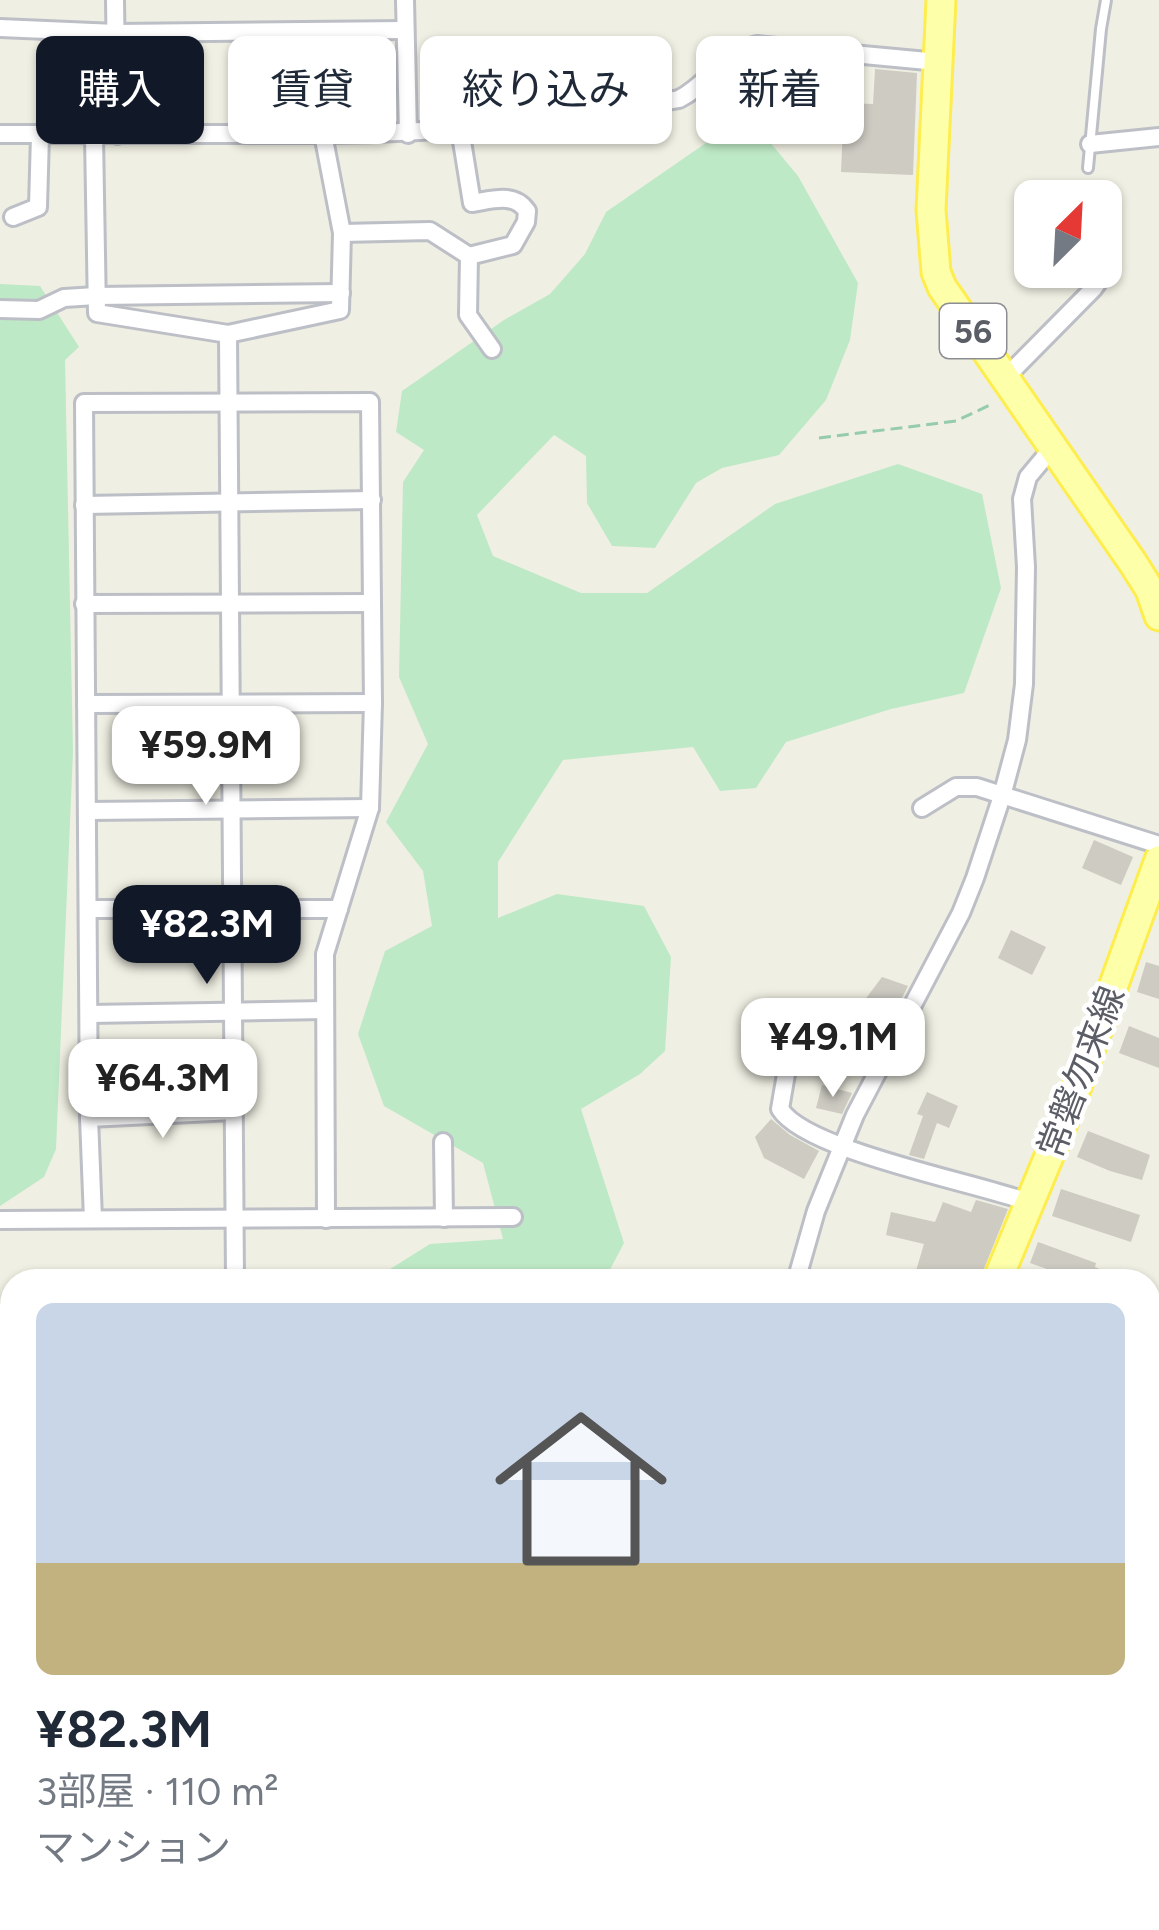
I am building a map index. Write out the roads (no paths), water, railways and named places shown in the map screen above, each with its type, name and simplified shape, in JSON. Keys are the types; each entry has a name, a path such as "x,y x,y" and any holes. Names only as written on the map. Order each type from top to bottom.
{"main road":[{"name":"56","path":"941,0 932,211 936,272 1133,562 1159,616"},
{"name":"常磐勿来線","path":"1002,1269 1158,859"}],"street":[{"path":"116,0 116,36"},
{"path":"405,0 408,134"},
{"path":"0,28 116,33 405,30"},
{"path":"672,100 693,92 724,59 757,44 938,62"},
{"path":"396,134 420,133"},
{"path":"0,134 36,135"},
{"path":"1090,144 1159,137"},
{"path":"13,217 38,207 40,144"},
{"path":"94,144 97,313 228,334 340,310 342,232 325,144"},
{"path":"342,232 430,231 470,256 513,245 527,211 509,198 472,203 462,144"},
{"path":"470,256 468,315 492,350"},
{"path":"1009,383 1094,288"},
{"path":"0,309 39,310 64,298 96,296 341,292"},
{"path":"228,334 236,1269"},
{"path":"93,1219 88,1118 84,403 370,402 370,808 325,954 326,1219"},
{"path":"799,1269 841,1148 869,1085 961,913 1002,796 1017,740 1024,685 1022,500 1028,477 1053,447"},
{"path":"84,505 372,500"},
{"path":"84,604 370,603"},
{"path":"86,704 373,704"},
{"path":"922,808 956,787 977,787 1158,859"},
{"path":"88,811 370,808"},
{"path":"89,909 339,909"},
{"path":"89,1014 325,1010"},
{"path":"790,1051 780,1109 793,1124 841,1148 1031,1203"},
{"path":"88,1118 234,1112"},
{"path":"443,1142 444,1218"},
{"path":"0,1220 513,1217"}],"lane":[{"path":"1088,168 1106,0"}]}
